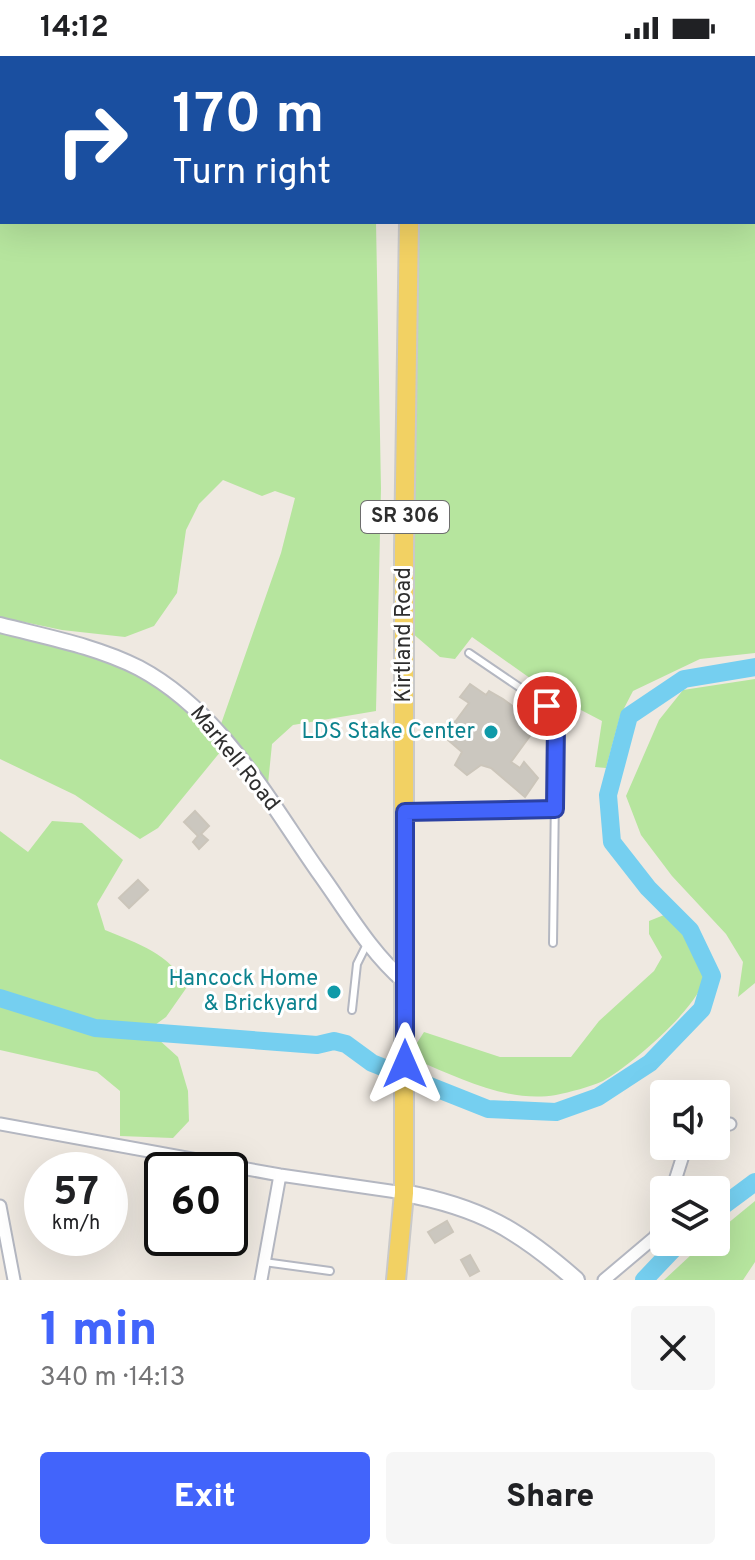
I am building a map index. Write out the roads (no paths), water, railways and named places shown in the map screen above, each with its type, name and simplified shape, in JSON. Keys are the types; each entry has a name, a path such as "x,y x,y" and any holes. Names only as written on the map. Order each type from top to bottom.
{"main road":[{"name":"Kirtland Road","path":"396,1280 404,1193 405,1113 409,224"},
{"path":"404,1193 450,1202 495,1219 535,1244 576,1280"}],"street":[{"name":"Markell Road","path":"0,625 120,659 159,680 188,702 234,752 368,942 404,981"},
{"path":"0,1124 280,1175 404,1193"},
{"path":"261,1280 280,1175"},
{"path":"0,1206 14,1280"},
{"path":"604,1280 650,1241"}],"lane":[{"path":"469,653 547,706 553,714 553,943"},
{"path":"405,812 555,809"},
{"path":"352,1010 357,964 368,942"},
{"path":"264,1262 330,1271"}],"waterway":[{"path":"0,998 95,1028 317,1045 334,1041 346,1044 372,1063 488,1109 556,1112 598,1097 650,1063 702,1009 712,976 690,930 648,888 612,842 608,795 629,716 684,679 755,667"},
{"path":"730,1201 755,1182"},
{"path":"644,1280 667,1256"}],"place":[{"name":"LDS Stake Center","path":"491,732"},
{"name":"Hancock Home & Brickyard","path":"334,992"}]}
